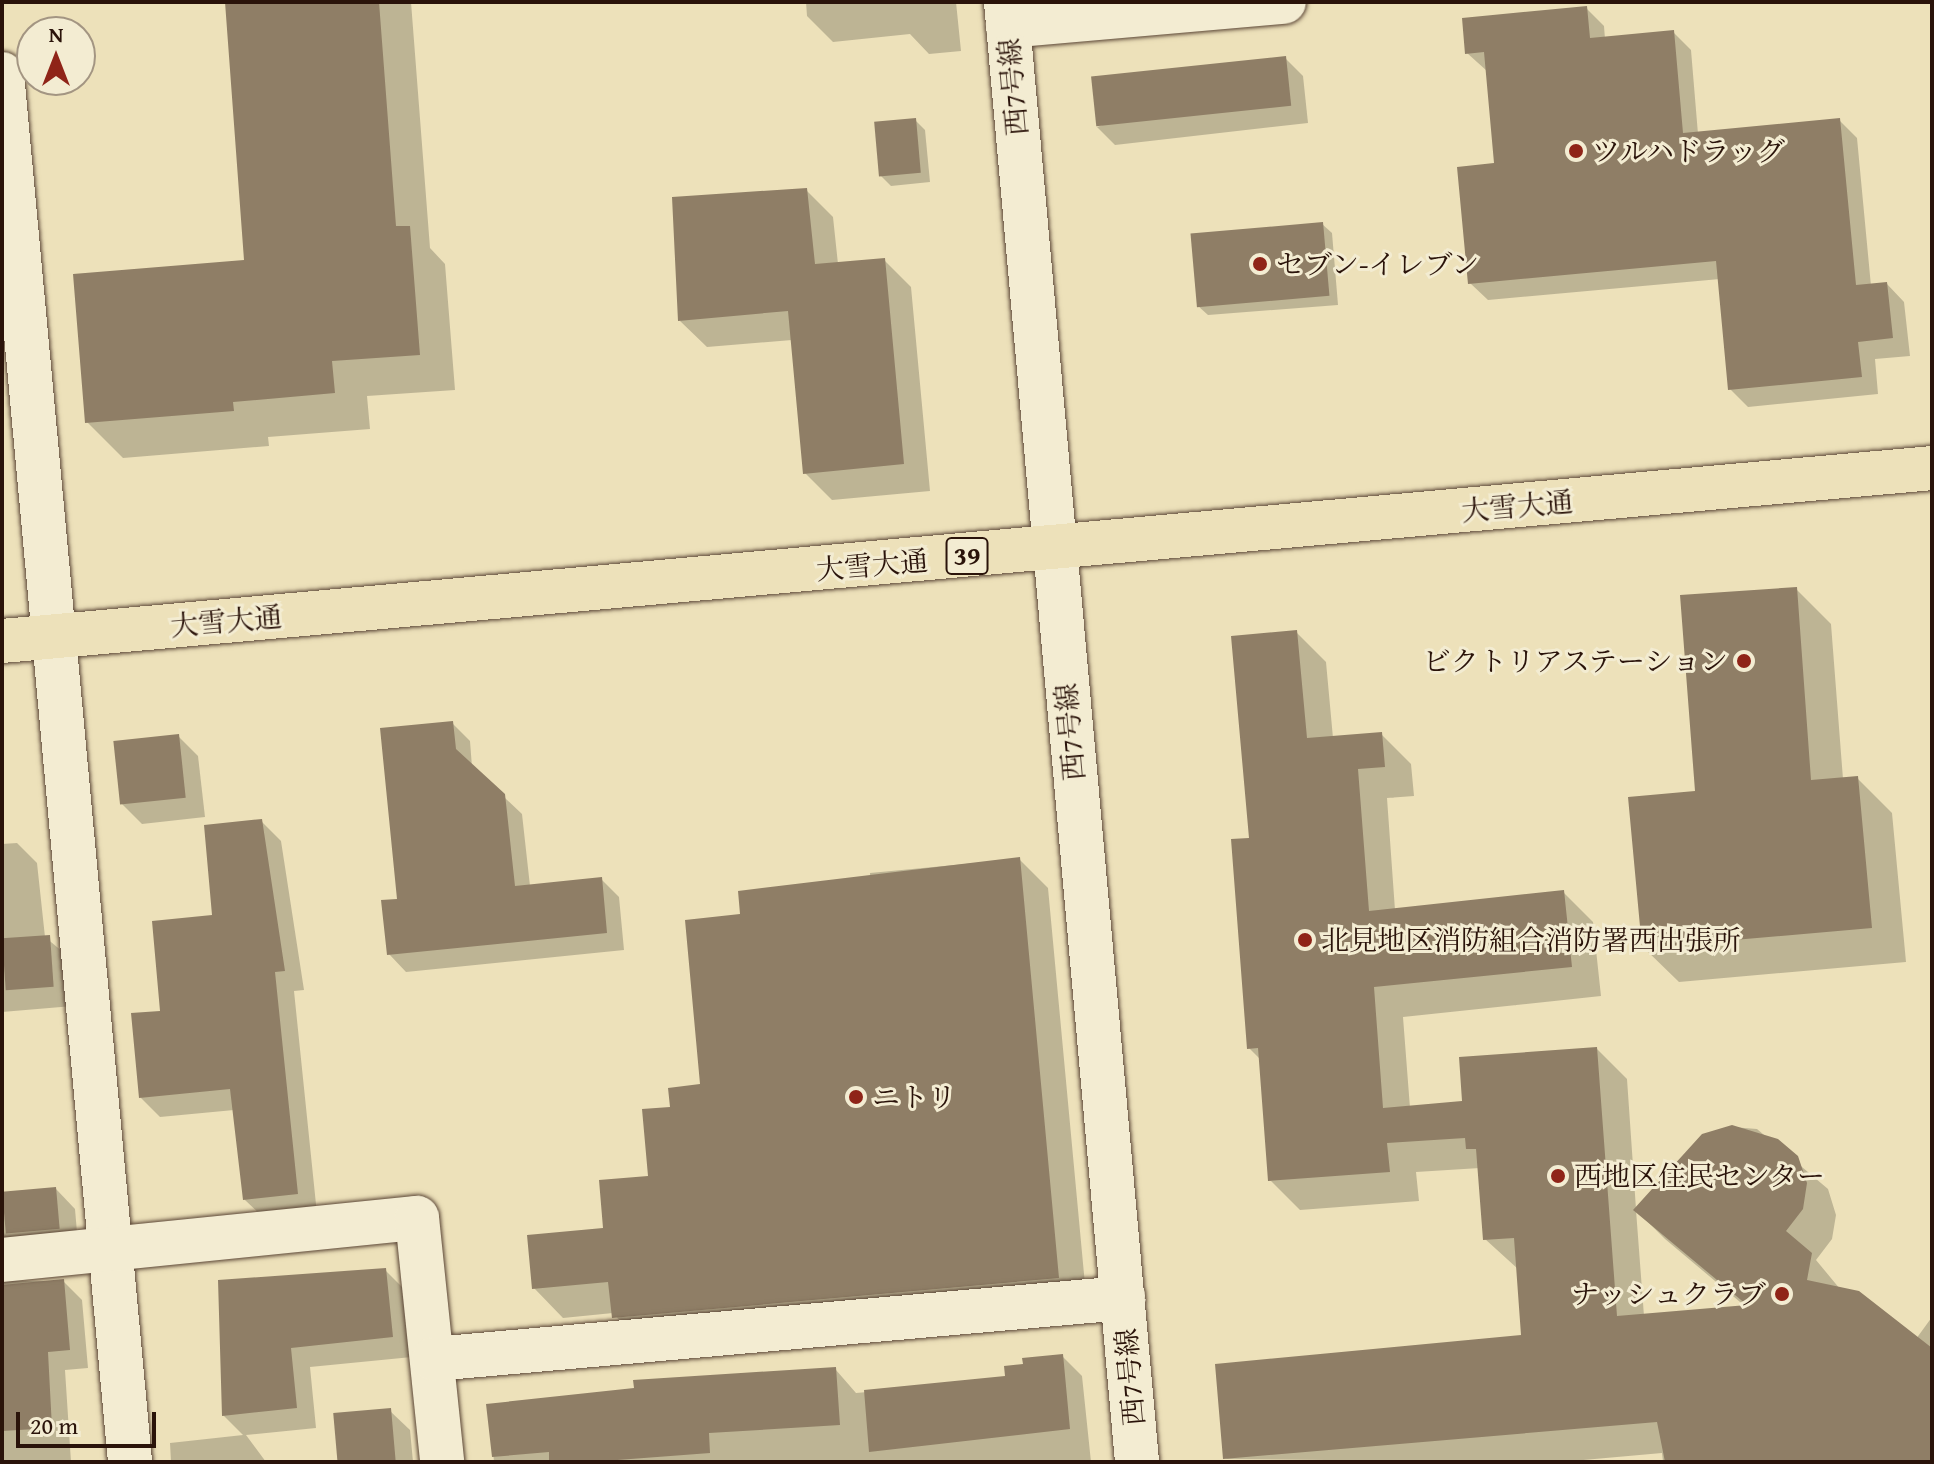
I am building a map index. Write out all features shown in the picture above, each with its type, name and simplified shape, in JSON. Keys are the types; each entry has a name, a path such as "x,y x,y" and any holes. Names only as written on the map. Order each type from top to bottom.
{"highway":[{"name":"大雪大通","path":"2,641 1932,468"}],"street":[{"path":"1007,14 1284,2"},
{"name":"西7号線","path":"1007,14 1137,1462"},
{"path":"2,74 130,1462"},
{"path":"2,1260 417,1218 434,1359 442,1462"},
{"path":"434,1359 1123,1298"}],"building":[{"path":"225,2 379,2 396,226 410,226 420,355 332,361 335,393 233,402 234,411 85,423 73,274 244,260"},
{"path":"1587,6 1590,38 1674,30 1683,133 1840,118 1856,285 1887,282 1893,338 1858,342 1862,377 1728,390 1716,261 1468,284 1457,167 1494,163 1484,52 1465,54 1462,18"},
{"path":"1286,56 1291,106 1096,126 1091,76"},
{"path":"916,118 921,173 879,176 874,122"},
{"path":"807,188 815,264 885,258 904,464 803,474 788,311 678,321 672,197"},
{"name":"セブン-イレブン","path":"1323,222 1329,296 1197,307 1191,234"},
{"path":"1797,587 1811,780 1858,776 1872,928 1642,948 1628,797 1695,791 1680,595"},
{"path":"1297,630 1307,738 1382,732 1385,767 1358,769 1369,911 1564,890 1572,967 1374,987 1383,1108 1462,1101 1459,1057 1597,1047 1617,1316 1747,1305 1633,1210 1702,1134 1732,1125 1778,1139 1798,1156 1807,1183 1803,1209 1786,1231 1812,1253 1807,1280 1859,1291 1932,1348 1932,1462 1665,1462 1657,1422 1223,1459 1215,1364 1521,1335 1514,1238 1483,1240 1476,1149 1466,1149 1465,1138 1387,1143 1390,1172 1268,1181 1258,1048 1247,1049 1231,839 1249,838 1231,636"},
{"path":"453,721 456,749 505,794 515,886 602,877 607,933 387,955 381,900 397,899 380,728"},
{"path":"179,734 186,798 120,805 113,741"},
{"path":"262,819 285,971 275,972 298,1194 243,1200 230,1089 139,1098 131,1013 160,1011 152,921 212,915 204,825"},
{"name":"ニトリ","path":"1020,857 1059,1278 612,1318 608,1282 532,1289 527,1235 603,1228 599,1180 648,1176 642,1109 670,1107 668,1088 700,1084 685,920 740,914 738,891"},
{"path":"50,935 54,987 6,990 2,938"},
{"path":"56,1187 60,1229 6,1234 2,1192"},
{"path":"386,1268 393,1337 291,1348 297,1408 222,1416 218,1280"},
{"path":"64,1279 70,1350 48,1352 52,1428 2,1431 2,1285"},
{"path":"1063,1354 1070,1429 869,1452 864,1390 1005,1376 1004,1366 1023,1364 1022,1358"},
{"path":"836,1367 840,1425 709,1433 710,1453 591,1462 549,1462 549,1452 492,1457 486,1404 634,1388 633,1380"},
{"path":"391,1408 396,1462 338,1462 333,1413"}],"place":[{"name":"ツルハドラッグ","path":"1576,151"},
{"name":"セブン-イレブン","path":"1260,264"},
{"name":"ビクトリアステーション","path":"1744,661"},
{"name":"北見地区消防組合消防署西出張所","path":"1305,940"},
{"name":"ニトリ","path":"856,1097"},
{"name":"西地区住民センター","path":"1558,1176"},
{"name":"ナッシュクラブ","path":"1782,1294"}]}
